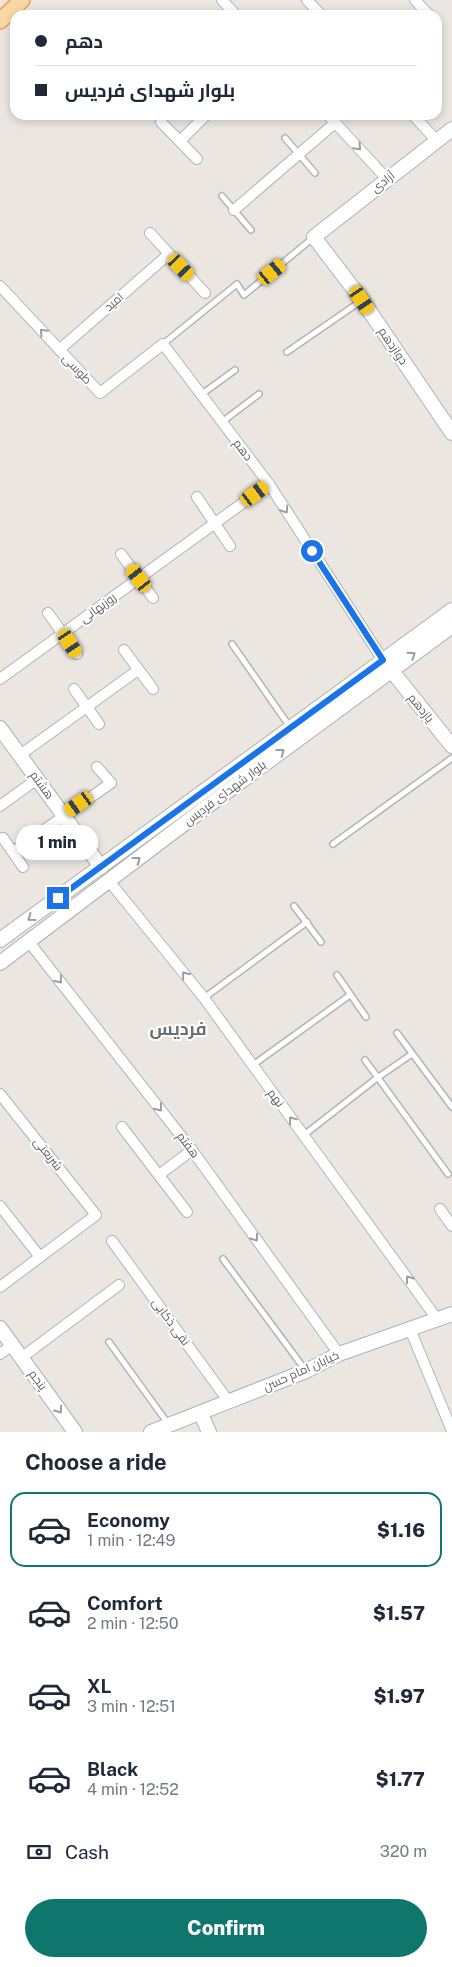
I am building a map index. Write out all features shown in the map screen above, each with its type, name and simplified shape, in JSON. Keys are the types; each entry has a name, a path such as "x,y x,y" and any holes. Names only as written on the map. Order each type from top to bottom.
{"main road":[{"path":"0,21 12,4"}],"street":[{"path":"222,0 231,10"},
{"path":"308,0 317,10"},
{"path":"180,141 201,120"},
{"path":"234,210 298,154 331,120"},
{"path":"333,120 387,179"},
{"path":"418,120 436,140"},
{"path":"161,122 197,159"},
{"name":"آزادی","path":"314,237 436,140 451,131"},
{"path":"150,233 206,293"},
{"name":"دوازدهم","path":"314,237 362,300 452,433"},
{"name":"امید","path":"59,350 169,254"},
{"name":"طوسی","path":"0,286 100,393 163,344"},
{"name":"دهم","path":"163,344 269,484 387,665"},
{"name":"روزبهانی","path":"0,678 269,484"},
{"path":"197,497 230,546"},
{"path":"120,554 153,598"},
{"name":"بلوار شهدای فردیس","path":"0,963 109,881 387,665 452,610"},
{"path":"48,613 76,654"},
{"name":"بلوار شهدای فردیس","path":"0,940 290,727 452,626"},
{"path":"124,650 153,689"},
{"name":"یازدهم","path":"387,665 452,746"},
{"path":"20,755 138,670"},
{"path":"74,689 99,724"},
{"name":"هشتم","path":"0,728 101,867"},
{"path":"13,852 110,783 97,767"},
{"path":"0,806 37,779"},
{"path":"3,838 23,867"},
{"name":"نهم","path":"109,881 204,998 437,1319"},
{"name":"هفتم","path":"28,942 192,1150 339,1354"},
{"name":"شریعتی","path":"0,1094 96,1215 40,1257"},
{"path":"122,1127 187,1212"},
{"path":"159,1175 192,1150"},
{"path":"0,1206 40,1257 0,1287"},
{"path":"440,1209 452,1226"},
{"name":"نقی ذکایی","path":"112,1241 229,1402"},
{"path":"21,1358 119,1285"},
{"name":"خیابان امام حسن","path":"151,1432 201,1414 306,1371 339,1354 452,1314"},
{"name":"پنجم","path":"0,1328 75,1432"},
{"path":"410,1329 452,1431"},
{"path":"0,1354 12,1345"},
{"path":"201,1414 209,1432"}],"lane":[{"path":"284,138 315,173"},
{"path":"222,196 251,230"},
{"path":"163,344 237,284 244,295 314,237"},
{"path":"287,352 362,300"},
{"path":"201,395 235,370"},
{"path":"222,422 259,394"},
{"path":"232,644 290,727"},
{"path":"333,844 452,758"},
{"path":"294,906 321,942"},
{"path":"204,998 307,922"},
{"path":"337,976 366,1017"},
{"path":"252,1066 350,994"},
{"path":"397,1033 452,1107"},
{"path":"304,1135 377,1078 412,1054"},
{"path":"365,1060 448,1174"},
{"path":"223,1259 306,1371"},
{"path":"109,1342 170,1425"}],"district":[{"name":"فردیس","path":"178,1028"}],"route":[{"path":"58,898 383,660 312,551"}]}
